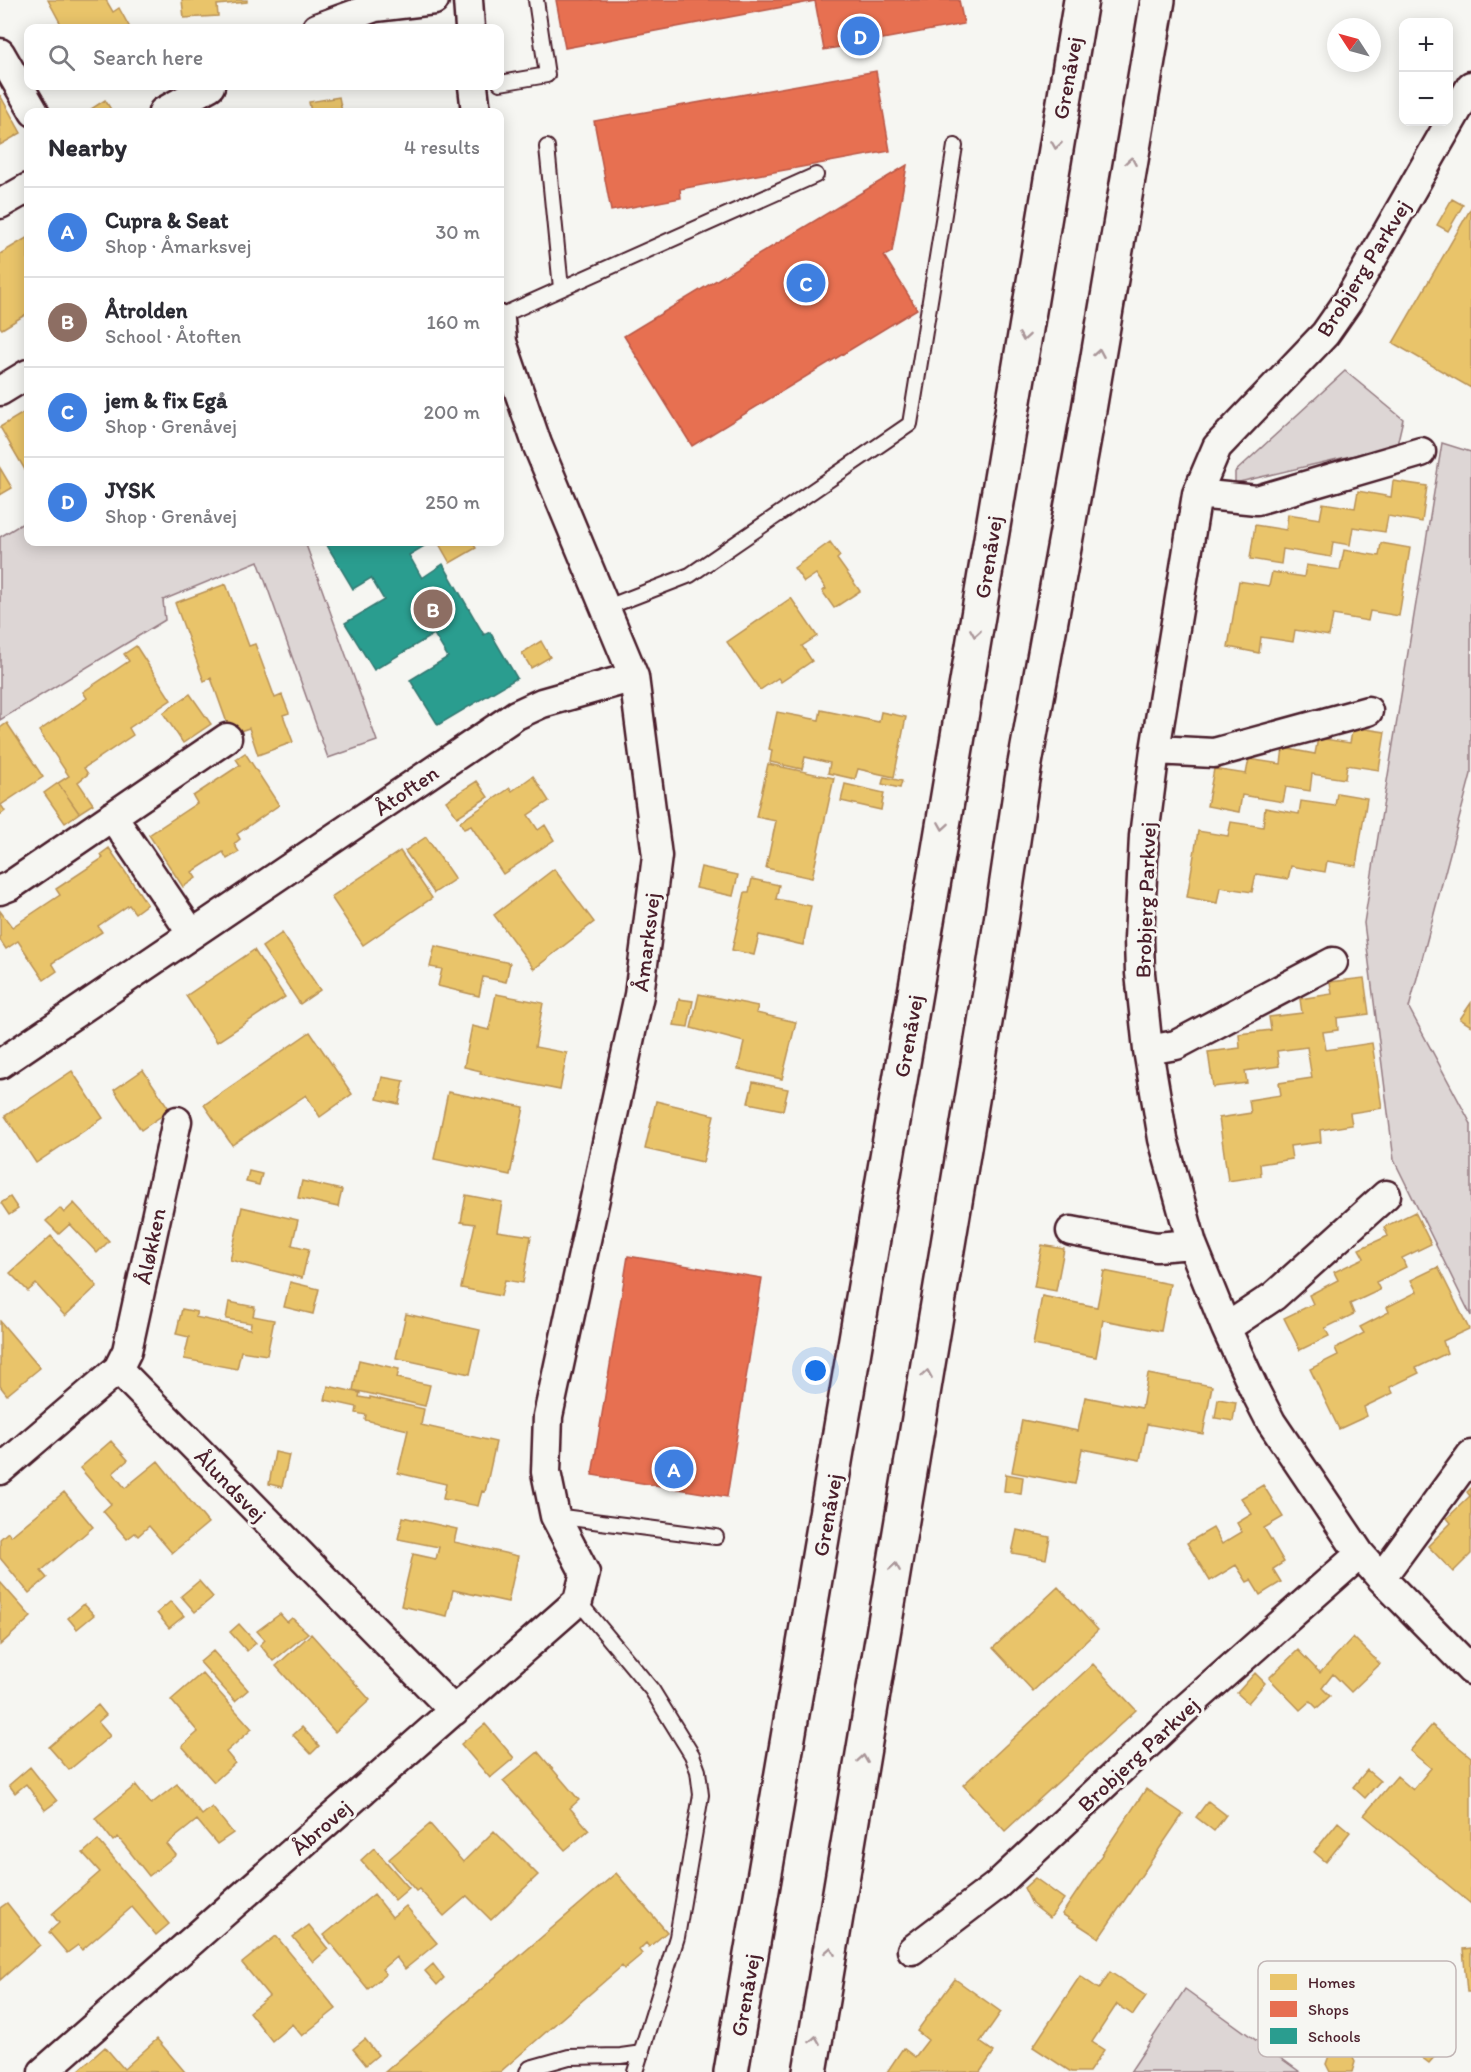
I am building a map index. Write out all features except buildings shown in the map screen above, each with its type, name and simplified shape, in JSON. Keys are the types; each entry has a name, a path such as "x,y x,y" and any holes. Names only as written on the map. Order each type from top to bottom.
{"main road":[{"name":"Grenåvej","path":"731,2072 1081,0"},
{"path":"810,2072 994,968 1022,780 1089,411 1158,0"}],"street":[{"path":"331,24 375,7 434,0"},
{"path":"468,0 470,24"},
{"path":"0,53 32,108"},
{"name":"Brobjerg Parkvej","path":"1471,86 1348,301 1325,334 1217,447 1197,494 1155,750 1144,836 1139,939 1148,1050 1163,1139 1192,1244 1226,1328 1271,1422 1360,1554 1471,1670"},
{"path":"170,108 203,90"},
{"path":"0,204 24,190"},
{"name":"Åmarksvej","path":"504,348 537,444 634,676 657,856 639,995 548,1416 546,1472 555,1516 585,1573 578,1601"},
{"path":"0,391 24,377"},
{"path":"1197,494 1257,500 1421,452"},
{"name":"Åtoften","path":"0,1064 516,715 542,703 634,676"},
{"path":"1155,750 1214,753 1368,711"},
{"path":"0,890 10,886 227,738"},
{"path":"112,816 192,934"},
{"path":"1148,1050 1176,1045 1333,962"},
{"name":"Åløkken","path":"118,1369 127,1351 177,1122"},
{"path":"1226,1328 1274,1296 1386,1195"},
{"path":"1071,1231 1156,1247 1192,1244"},
{"path":"0,1470 118,1369"},
{"name":"Ålundsvej","path":"118,1369 454,1711"},
{"path":"1381,1578 1471,1455"},
{"name":"Brobjerg Parkvej","path":"912,1950 996,1886 1185,1709 1360,1554"},
{"name":"Åbrovej","path":"43,2072 578,1601"}],"lane":[{"path":"504,85 547,75 536,0"},
{"path":"605,608 690,574 910,424 955,146"},
{"path":"547,147 561,288"},
{"path":"504,316 561,288 816,175"},
{"path":"555,1516 716,1537"},
{"path":"578,1601 652,1690 692,1755 698,1771 701,1795 677,1937 635,2072"},
{"path":"527,2072 530,2068 569,2057 621,2056 642,2053"}],"shaded area":[{"path":"1345,371 1403,419 1397,445 1235,483 1235,472"},
{"path":"1442,443 1471,452 1471,774 1409,1008 1471,1124 1471,1316 1394,1160 1364,923"},
{"path":"24,522 24,546 306,546 377,741 328,758 258,561 163,600 165,620 0,720 0,537"},
{"path":"1185,1989 1258,2042 1258,2057 1279,2057 1300,2072 1130,2072"}],"place":[{"name":"JYSK","path":"860,36"},
{"name":"jem & fix Egå","path":"806,283"},
{"name":"Åtrolden","path":"433,609"},
{"name":"Cupra & Seat","path":"674,1469"}]}
